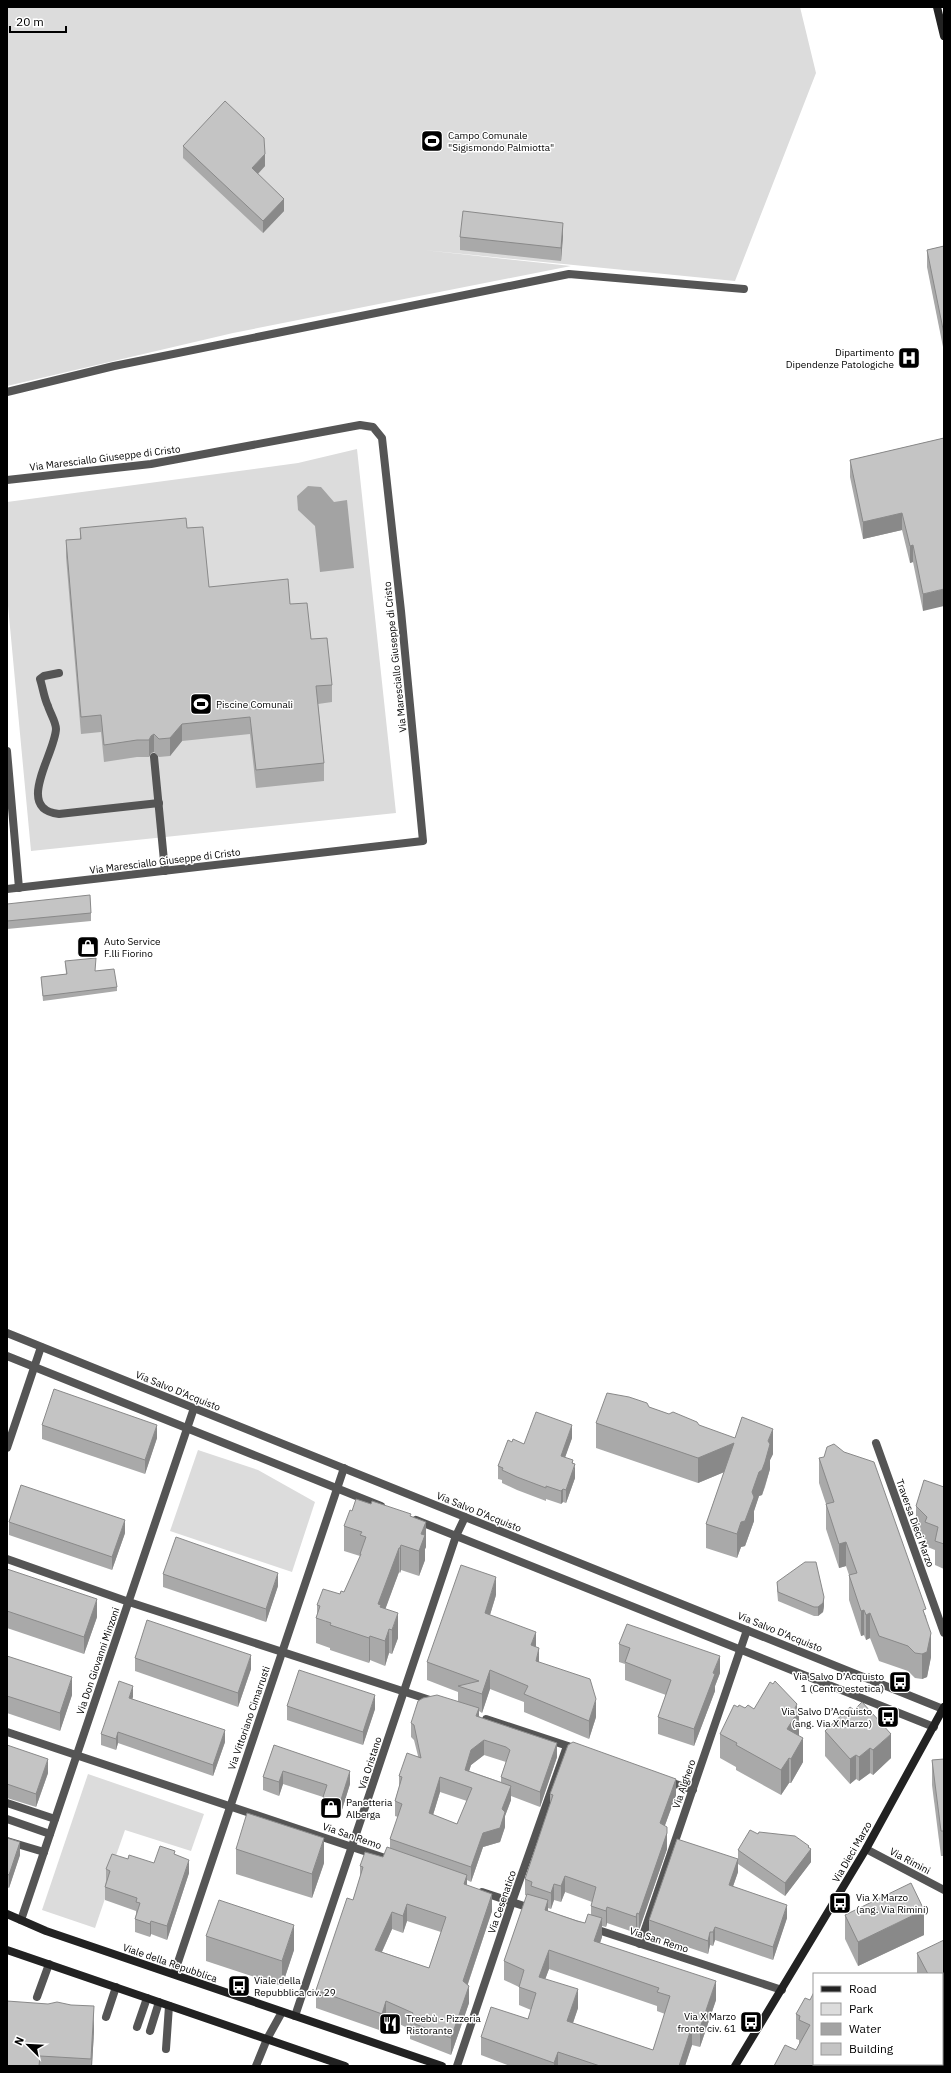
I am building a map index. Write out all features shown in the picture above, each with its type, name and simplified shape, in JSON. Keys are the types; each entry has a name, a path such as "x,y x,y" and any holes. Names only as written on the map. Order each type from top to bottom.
{"main road":[{"path":"937,7 944,36"},
{"name":"Via Dieci Marzo","path":"735,2066 866,1849 934,1727 941,1718 944,1708"},
{"name":"Viale della Repubblica","path":"7,1914 46,1931 442,2066"},
{"path":"7,1950 267,2039 323,2062 345,2066"}],"street":[{"path":"7,392 114,366 569,274 744,289"},
{"name":"Via Maresciallo Giuseppe di Cristo","path":"7,480 151,464 360,424 373,427 382,438 401,611 422,841 7,889"},
{"path":"59,673 44,676 40,679 47,705 56,727 54,742 39,780 37,799 42,808 49,813 59,814 159,803"},
{"path":"7,751 20,888"},
{"path":"154,757 165,871"},
{"name":"Via Salvo D'Acquisto","path":"7,1333 944,1708"},
{"path":"7,1448 33,1367 41,1347"},
{"path":"7,1356 386,1508"},
{"name":"Via Don Giovanni Minzoni","path":"21,1920 194,1408"},
{"name":"Traversa Dieci Marzo","path":"876,1443 944,1633"},
{"name":"Via Vittoriano Cimarrusti","path":"174,1974 344,1468"},
{"path":"407,1517 934,1727"},
{"name":"Via Oristano","path":"296,2016 456,1536 465,1517"},
{"path":"7,1559 129,1602 441,1704"},
{"name":"Via Alghero","path":"640,1944 748,1630"},
{"path":"478,1716 582,1751"},
{"name":"Via San Remo","path":"7,1732 352,1846 396,1862"},
{"name":"Via Cesenatico","path":"457,2066 512,1902 567,1746"},
{"path":"656,1777 693,1790"},
{"path":"7,1803 55,1819"},
{"path":"7,1819 50,1834"},
{"path":"7,1841 44,1852"},
{"name":"Via Rimini","path":"866,1849 944,1890"},
{"path":"476,1890 542,1912"},
{"name":"Via San Remo","path":"580,1924 782,1990"},
{"path":"37,1997 49,1964"},
{"path":"106,2017 116,1987"},
{"path":"137,2027 147,1998"},
{"path":"150,2032 159,2002"},
{"path":"166,2048 169,2006"},
{"path":"256,2066 267,2039 282,2012"}],"green space":[{"name":"Campo Comunale \"Sigismondo Palmiotta\"","path":"7,7 800,7 816,73 735,281 423,250 571,266 233,333 7,386"},
{"name":"Piscine Comunali","path":"357,449 396,813 31,851 7,595 7,502 298,463"},
{"path":"198,1450 258,1470 315,1502 292,1572 170,1531"},
{"path":"88,1774 204,1814 191,1851 125,1830 112,1867 110,1884 95,1928 42,1910"}],"water":[{"path":"308,486 321,487 334,502 347,500 354,568 320,572 315,526 298,510 297,496"}],"building":[{"path":"225,101 264,138 265,154 252,168 284,199 263,221 183,146"},
{"path":"463,211 563,223 561,248 460,237"},
{"path":"944,246 944,334 927,250"},
{"path":"944,438 944,589 923,594 913,545 910,546 902,513 863,522 850,460"},
{"path":"186,518 187,528 203,527 209,587 288,579 290,604 307,603 311,639 327,638 332,685 316,686 324,763 256,770 250,717 182,724 170,738 159,739 154,734 149,740 137,740 104,745 101,715 81,717 66,540 81,539 80,528"},
{"path":"90,895 91,913 7,921 7,904"},
{"path":"96,958 95,971 114,969 117,987 43,996 41,977 67,974 65,961"},
{"path":"54,1389 157,1425 145,1460 42,1425"},
{"path":"607,1393 629,1397 647,1403 649,1407 669,1414 673,1412 697,1422 699,1425 735,1438 742,1417 773,1429 768,1441 770,1444 765,1462 762,1470 759,1472 752,1492 754,1497 745,1521 741,1522 737,1534 706,1524 734,1443 698,1458 596,1423"},
{"path":"536,1412 572,1425 561,1456 573,1460 572,1463 575,1464 566,1490 563,1489 561,1491 546,1486 546,1488 517,1477 502,1470 503,1468 498,1466 508,1440 512,1442 513,1439 524,1444"},
{"path":"834,1444 844,1452 874,1462 926,1609 923,1610 931,1633 927,1652 922,1654 915,1653 908,1646 879,1636 870,1613 866,1615 864,1610 861,1611 849,1575 857,1573 846,1542 839,1544 826,1504 834,1502 819,1458 824,1457 827,1447"},
{"path":"924,1480 944,1487 944,1544 935,1541 938,1527 925,1522 927,1517 916,1506"},
{"path":"21,1485 125,1520 112,1557 9,1522"},
{"path":"356,1499 371,1504 372,1501 411,1514 410,1516 426,1522 421,1534 425,1535 419,1551 401,1545 399,1548 378,1604 381,1605 380,1607 398,1613 392,1630 389,1629 385,1641 370,1636 369,1638 330,1625 331,1623 316,1618 320,1606 317,1605 323,1589 340,1594 341,1591 344,1592 361,1554 366,1537 360,1535 362,1532 344,1526 350,1510 352,1511"},
{"path":"176,1537 278,1573 266,1609 163,1574"},
{"path":"805,1562 816,1562 824,1597 823,1603 818,1607 814,1607 778,1592 777,1582"},
{"path":"461,1565 496,1577 485,1613 536,1632 531,1645 539,1648 536,1661 590,1679 596,1699 589,1721 524,1694 528,1686 490,1670 482,1694 458,1686 479,1681 427,1662"},
{"path":"7,1569 97,1599 84,1637 7,1611"},
{"path":"147,1620 251,1655 238,1693 135,1658"},
{"path":"627,1624 720,1656 713,1673 715,1674 694,1729 658,1717 671,1680 625,1662 630,1648 619,1644"},
{"path":"7,1656 72,1677 60,1713 7,1696"},
{"path":"299,1670 375,1695 363,1732 287,1706"},
{"path":"119,1681 133,1686 129,1698 225,1730 213,1765 118,1732 116,1739 101,1734"},
{"path":"775,1681 797,1704 795,1708 799,1710 787,1729 803,1738 791,1759 789,1758 781,1770 736,1745 737,1743 720,1734 734,1705 738,1707 739,1705 745,1708 748,1705 754,1709 770,1682 773,1684"},
{"path":"437,1695 479,1708 476,1716 557,1743 540,1792 501,1777 510,1750 506,1747 484,1740 471,1750 465,1770 511,1786 502,1809 505,1812 500,1828 483,1833 471,1867 390,1839 402,1804 395,1801 402,1777 399,1776 407,1753 421,1758 414,1725 411,1723 418,1701 423,1698","holes":["440,1777 472,1788 457,1824 429,1813"]},
{"path":"862,1702 891,1734 873,1750 870,1748 859,1757 856,1755 850,1759 825,1731 850,1707 854,1710"},
{"path":"573,1742 676,1779 660,1823 667,1827 667,1833 639,1914 637,1913 636,1917 607,1907 606,1911 591,1906 596,1887 565,1876 561,1886 554,1884 551,1893 531,1886 532,1882 525,1879 553,1795 550,1794 568,1745"},
{"path":"7,1745 48,1759 36,1794 7,1784"},
{"path":"274,1745 350,1771 340,1803 323,1797 327,1785 283,1771 279,1782 263,1777"},
{"path":"944,1759 944,1831 941,1831 932,1760"},
{"path":"247,1813 324,1838 312,1874 236,1849"},
{"path":"750,1830 758,1834 759,1832 795,1836 811,1849 785,1883 738,1850"},
{"path":"7,1838 20,1842 9,1875 7,1874"},
{"path":"677,1839 738,1859 729,1885 787,1905 773,1947 715,1927 713,1932 710,1932 708,1941 649,1920"},
{"path":"160,1846 175,1851 174,1854 189,1860 167,1926 151,1921 150,1924 135,1919 140,1903 136,1902 137,1898 105,1887 110,1871 106,1869 112,1854 128,1859 129,1855 154,1863"},
{"path":"387,1847 467,1875 464,1884 492,1894 463,1981 469,1986 451,2038 410,2022 413,2013 386,2001 382,2014 316,1990 347,1898 353,1900 363,1867 360,1866 365,1852 383,1857","holes":["407,1904 446,1917 429,1968 375,1950 392,1912 403,1916"]},
{"path":"911,1883 924,1910 858,1942 845,1915"},
{"path":"527,1894 548,1900 545,1910 577,1921 585,1923 588,1914 602,1918 594,1941 716,1981 700,2028 692,2026 679,2066 600,2066 558,2052 554,2063 481,2037 491,2007 528,2019 536,1993 519,1987 524,1970 504,1961","holes":["549,1950 659,1988 657,1992 670,1996 653,2050 567,2021 578,1989 539,1977"]},
{"path":"219,1900 294,1925 282,1961 206,1936"},
{"path":"944,1940 944,1973 927,1973 917,1953"},
{"path":"813,1994 813,2065 852,2066 774,2066 785,2045 796,2050 810,2025 799,2020 800,2016 796,2014 805,1998 810,2000"},
{"path":"7,2001 48,2004 57,2002 71,2005 94,2006 91,2059 40,2056 39,2066 7,2066"},
{"path":"944,2056 944,2066 915,2066 943,2065"}],"place":[{"name":"Campo Comunale \"Sigismondo Palmiotta\"","path":"432,141"},
{"name":"Dipartimento Dipendenze Patologiche","path":"909,358"},
{"name":"Piscine Comunali","path":"201,704"},
{"name":"Auto Service F.lli Fiorino","path":"88,947"},
{"name":"Via Salvo D’Acquisto 1 (Centro estetica)","path":"900,1682"},
{"name":"Via Salvo D’Acquisto (ang. Via X Marzo)","path":"888,1717"},
{"name":"Panetteria Alberga","path":"331,1808"},
{"name":"Via X Marzo (ang. Via Rimini)","path":"840,1903"},
{"name":"Viale della Repubblica civ. 29","path":"239,1986"},
{"name":"Via X Marzo fronte civ. 61","path":"751,2022"},
{"name":"Treebù - Pizzeria Ristorante","path":"390,2024"}]}
